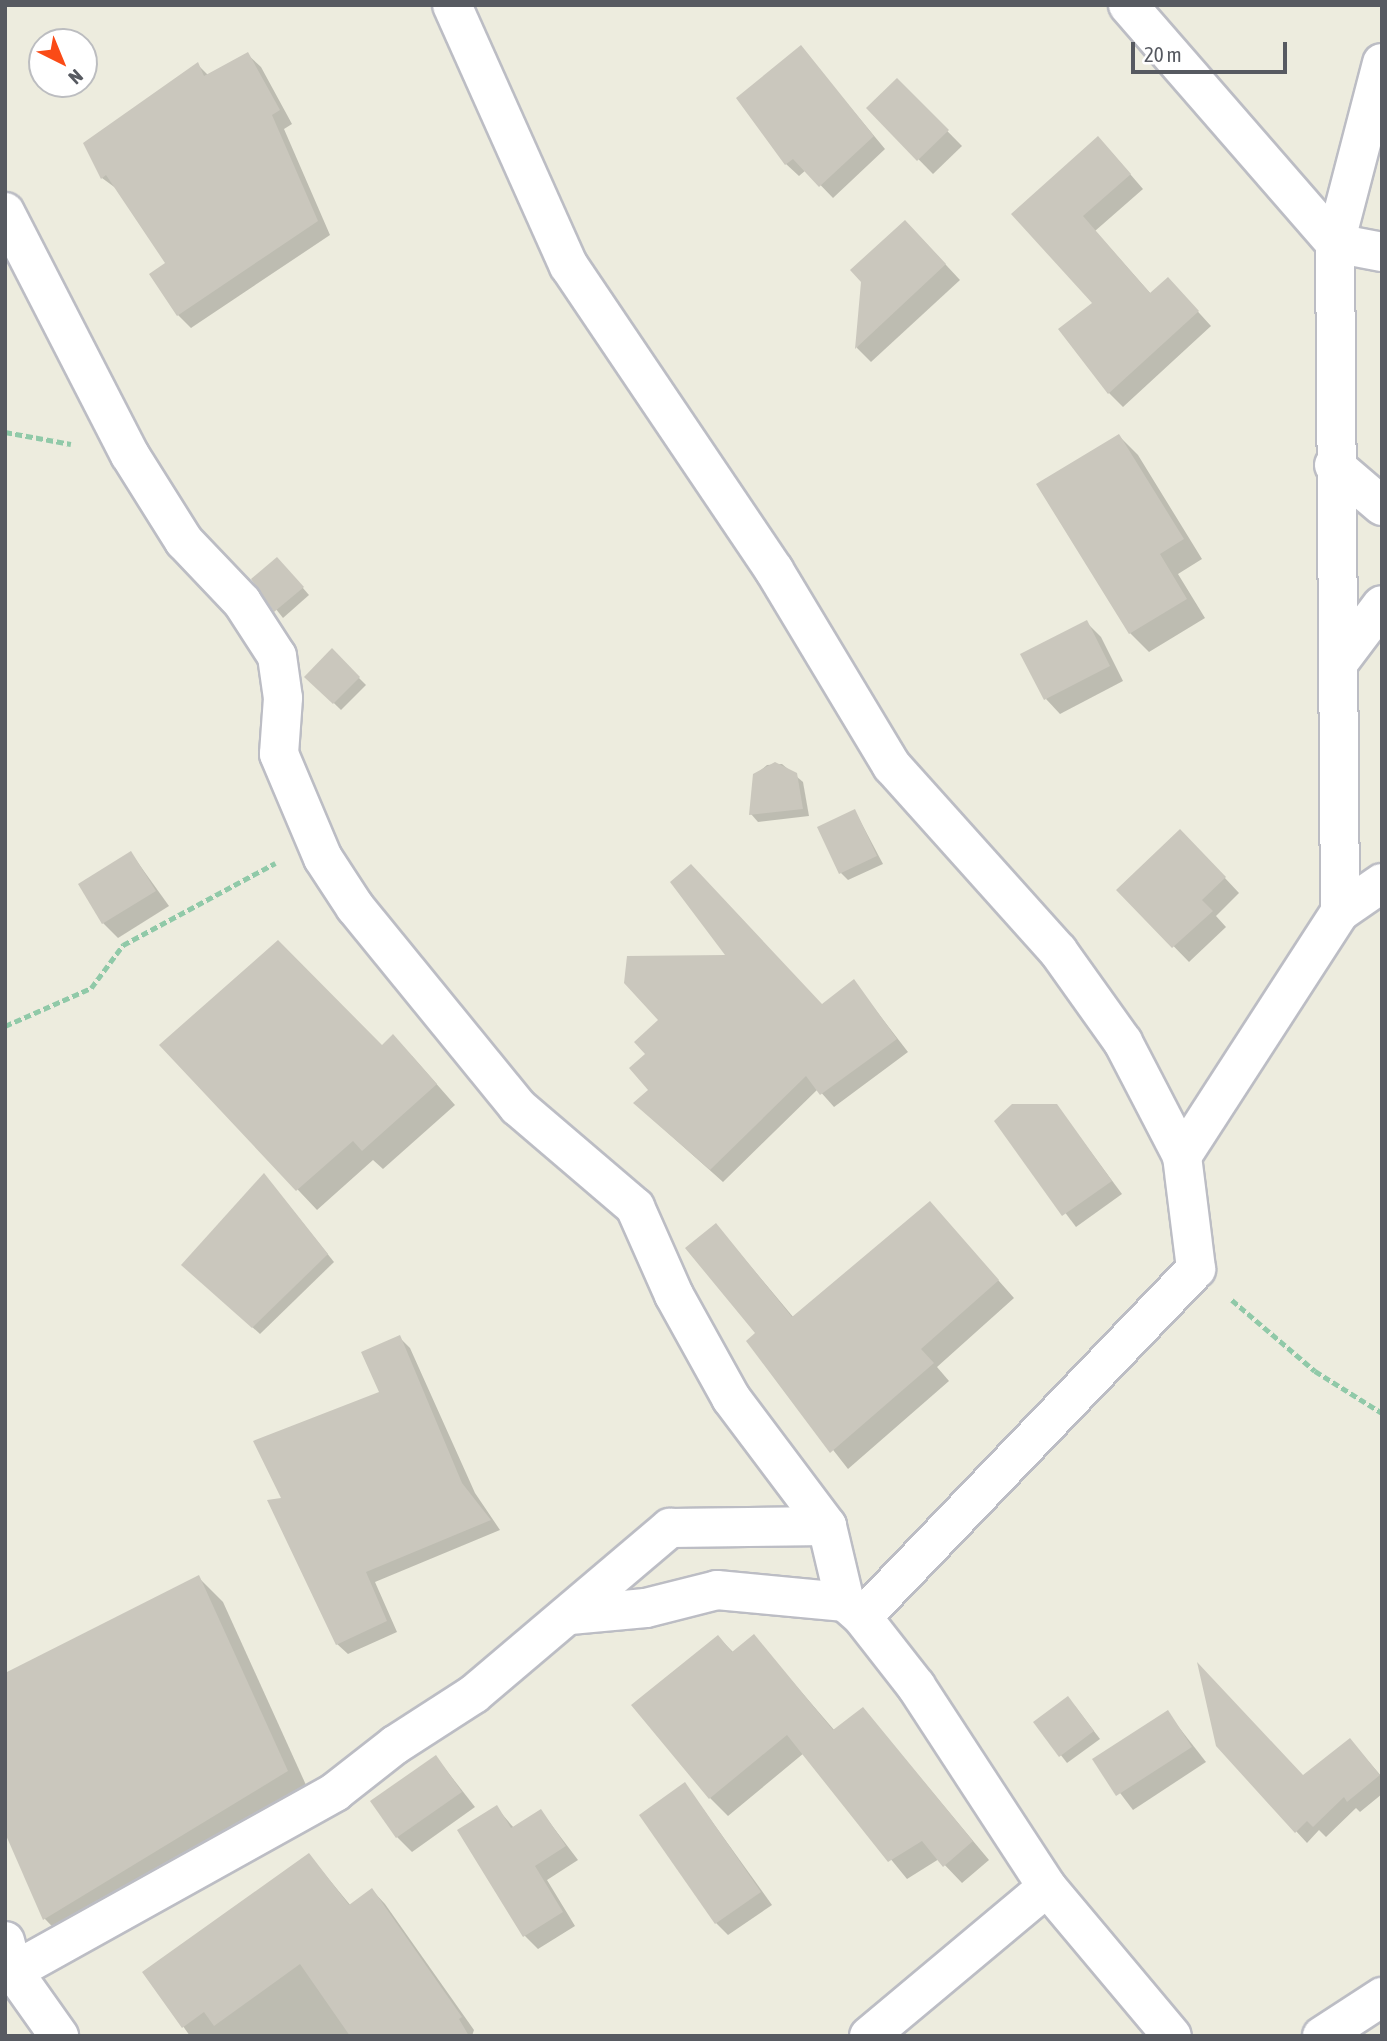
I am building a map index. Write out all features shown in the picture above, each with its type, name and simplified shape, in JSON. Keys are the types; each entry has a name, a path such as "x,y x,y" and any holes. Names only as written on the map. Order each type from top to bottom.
{"street":[{"path":"452,5 569,266 774,570 892,766 1058,951 1123,1042 1182,1156 1196,1269 853,1609"},
{"path":"1128,5 1335,243 1382,253"},
{"path":"1340,912 1339,662 1334,465 1335,243 1382,63"},
{"path":"5,212 130,455 184,541 242,602 277,656 283,698 279,754 315,840 355,907 518,1107 635,1207 674,1294 731,1398 827,1526 853,1609 916,1686 1047,1887 1172,2036"},
{"path":"1334,465 1382,506"},
{"path":"1339,662 1382,605"},
{"path":"1182,1156 1340,912 1382,883"},
{"path":"59,2036 8,1963 335,1792 395,1745 474,1694 670,1528 827,1526"},
{"path":"570,1615 646,1608 717,1590 853,1609"},
{"path":"869,2036 1047,1887"},
{"path":"1322,2036 1382,1997"}],"path":[{"path":"5,1026 91,988 123,945 201,906 315,840"},
{"path":"1196,1269 1315,1371 1382,1413"}],"building":[{"path":"801,45 874,136 819,187 793,159 785,165 736,98"},
{"path":"248,52 280,110 272,115 318,221 177,316 149,274 165,263 106,175 101,179 83,143 198,62 204,76"},
{"path":"897,78 949,130 917,161 866,108"},
{"path":"1098,136 1131,174 1083,216 1150,293 1168,277 1199,311 1108,394 1058,329 1092,303 1011,214"},
{"path":"905,220 946,264 855,349 861,282 850,270"},
{"path":"1119,434 1184,539 1160,554 1187,599 1129,634 1036,484"},
{"path":"277,557 304,587 274,612 251,579"},
{"path":"1087,620 1110,666 1044,700 1020,654"},
{"path":"332,648 360,677 333,704 304,677"},
{"path":"775,762 797,773 803,809 749,815 753,774"},
{"path":"855,809 877,856 839,874 817,827"},
{"path":"1180,829 1226,877 1202,900 1213,911 1172,948 1116,890"},
{"path":"131,851 156,891 102,924 78,884"},
{"path":"691,864 822,1004 854,979 897,1039 820,1095 806,1076 710,1170 633,1103 648,1090 629,1068 645,1054 634,1042 658,1020 624,983 627,956 725,955 670,882"},
{"path":"278,940 382,1045 393,1034 437,1084 362,1151 353,1141 296,1191 159,1045"},
{"path":"1012,1104 1057,1104 1112,1181 1062,1216 994,1121"},
{"path":"264,1173 328,1254 252,1328 181,1265"},
{"path":"930,1201 999,1280 921,1349 934,1363 830,1453 746,1341 755,1333 685,1248 716,1223 792,1317"},
{"path":"400,1335 462,1483 491,1520 366,1572 387,1621 336,1645 267,1500 281,1498 253,1441 379,1392 361,1352"},
{"path":"199,1575 288,1771 43,1920 5,1833 5,1673"},
{"path":"754,1634 833,1730 863,1707 973,1841 943,1867 922,1841 888,1862 787,1735 709,1799 631,1705 718,1635 732,1652"},
{"path":"1197,1662 1303,1775 1350,1738 1380,1775 1347,1802 1344,1797 1313,1827 1307,1821 1295,1833 1216,1746"},
{"path":"1068,1696 1094,1731 1059,1757 1033,1722"},
{"path":"1168,1710 1192,1747 1116,1796 1092,1759"},
{"path":"436,1755 462,1792 396,1838 370,1801"},
{"path":"685,1782 761,1892 715,1924 639,1815"},
{"path":"497,1805 511,1828 541,1809 566,1846 535,1866 563,1912 523,1937 457,1830"},
{"path":"309,1853 349,1905 372,1888 462,2017 459,2019 469,2036 350,2036 300,1964 214,2026 204,2012 182,2028 142,1972"}]}
